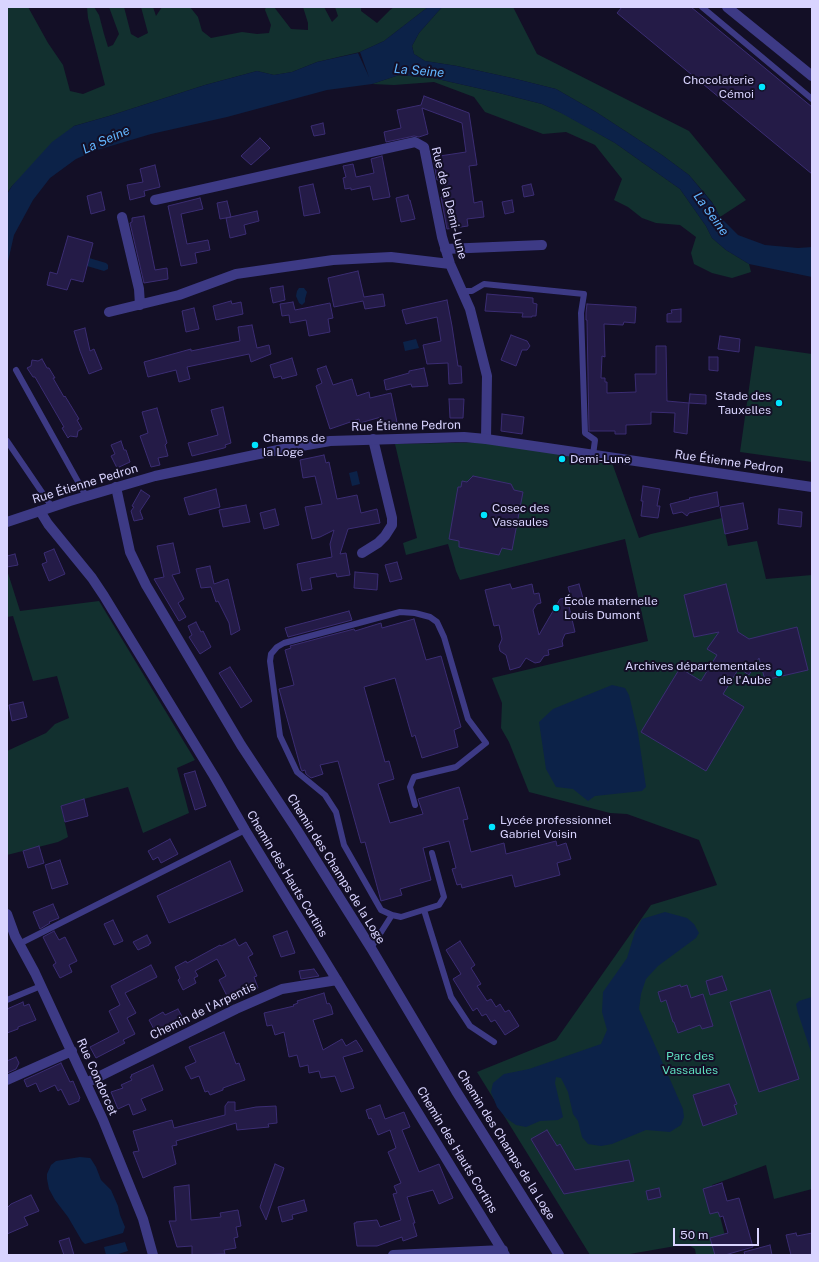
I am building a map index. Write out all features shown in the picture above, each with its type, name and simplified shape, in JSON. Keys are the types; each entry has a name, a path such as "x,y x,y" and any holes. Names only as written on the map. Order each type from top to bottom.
{"street":[{"path":"727,7 812,76"},
{"name":"Rue de la Demi-Lune","path":"155,200 415,142 424,147 442,237 450,264 470,308 487,376 486,439"},
{"path":"122,217 139,289 140,305"},
{"path":"446,249 542,245"},
{"path":"109,312 179,295 236,274 333,260 391,257 450,264"},
{"name":"Rue Étienne Pedron","path":"7,522 116,487 171,473 330,440 464,437 486,439 812,487"},
{"path":"362,553 378,543 385,536 392,525 392,518 373,439"},
{"name":"Chemin des Champs de la Loge","path":"116,487 130,552 146,585 241,745 297,830 371,948 456,1091 559,1255"},
{"name":"Chemin des Hauts Cortins","path":"40,511 48,524 92,578 104,596 214,776 245,830 504,1252"},
{"name":"Rue Condorcet","path":"7,914 14,940 41,986 103,1120 143,1219 153,1255"},
{"name":"Chemin de l'Arpentis","path":"86,1083 282,988 337,980"},
{"path":"7,1080 72,1051"},
{"path":"393,1255 504,1252"}],"lane":[{"path":"702,7 812,99"},
{"path":"462,291 472,291 484,284 584,294 581,313 585,433 595,440 593,455"},
{"path":"16,370 86,496"},
{"path":"7,441 52,507"},
{"path":"415,805 410,787 414,777 456,767 486,743 468,719 444,637 437,622 430,617 415,613 400,612 284,643 277,647 271,654 270,661 280,736 297,772 325,795 336,812 344,845 381,910 401,918 438,905 444,897 432,853"},
{"path":"14,940 245,830"},
{"path":"424,910 451,997 470,1026 494,1042"},
{"path":"371,948 392,915"},
{"path":"7,1000 41,986"}],"green space":[{"path":"7,7 28,7 48,43 63,65 70,91 83,94 105,85 88,18 87,7 94,7 99,15 108,47 113,45 119,34 109,7 124,7 131,34 138,38 148,33 141,7 153,7 156,16 162,7 190,7 198,17 202,31 211,38 242,32 257,34 269,33 271,25 265,10 266,7 274,7 291,29 308,30 308,23 303,7 324,7 332,22 338,16 335,7 361,7 361,11 377,23 394,7 428,7 384,41 360,52 317,62 292,72 274,75 257,71 205,85 74,126 12,186 7,193"},
{"path":"442,7 513,7 537,54 689,131 746,200 720,217 712,202 689,175 662,155 596,112 556,89 457,66 425,61 414,54 412,46 419,33"},
{"path":"399,75 433,78 495,92 542,104 564,114 615,143 680,189 706,226 712,238 726,250 749,264 751,272 732,278 712,273 694,264 691,253 696,237 680,225 656,223 642,218 628,207 614,200 622,179 595,145 566,132 543,134 485,112 474,97 434,82 394,85 372,84"},
{"name":"Stade des Tauxelles","path":"755,346 812,354 812,462 740,452"},
{"name":"Parc des Vassaules","path":"500,442 611,460 639,538 722,518 728,546 757,541 766,579 812,575 812,1189 774,1199 766,1165 712,1185 730,1255 696,1255 695,1249 687,1244 624,1255 590,1255 477,1072 556,1040 651,905 717,885 699,840 627,814 610,813 529,792 509,742 501,728 502,703 492,678 648,641 625,539 460,580 448,544 406,555 403,543 417,538 395,444"},
{"path":"7,570 20,611 99,601 195,760 177,768 189,813 143,833 128,787 61,806 68,837 58,842 7,855 7,751 46,733 55,724 69,718 57,676 33,681 13,616 7,617"}],"water":[{"name":"La Seine","path":"428,7 442,7 419,33 412,46 414,54 425,61 457,66 556,89 596,112 662,155 689,175 713,204 720,217 738,235 765,245 798,248 812,247 812,277 749,264 726,250 712,238 706,226 680,189 615,143 561,113 542,104 495,92 433,78 399,75 372,84 327,90 227,117 151,134 94,151 76,159 50,178 33,200 14,235 7,266 7,194 12,186 52,142 74,126 205,85 257,71 274,75 292,72 317,62 358,53 369,77 360,52 384,41"},
{"path":"89,258 106,263 108,265 108,269 104,271 87,266"},
{"path":"299,288 304,288 307,292 305,302 302,305 299,303 296,296"},
{"path":"416,339 419,348 405,351 403,342"},
{"path":"357,471 360,484 352,486 349,473"},
{"path":"612,685 625,688 629,695 638,733 646,787 642,791 595,796 588,801 573,789 556,787 546,769 539,722 553,709"},
{"path":"665,912 687,918 694,924 699,933 696,938 658,966 646,979 641,994 639,1009 683,1109 684,1117 681,1125 670,1132 646,1130 612,1144 601,1146 588,1144 582,1137 578,1121 573,1114 568,1092 561,1078 556,1077 555,1083 563,1117 558,1120 540,1121 526,1127 516,1125 506,1118 497,1107 491,1092 493,1083 504,1074 529,1069 601,1044 607,1030 602,1012 603,992 627,958 635,932 642,919"},
{"path":"812,997 812,1055 796,1004 799,1001"},
{"path":"80,1157 91,1159 101,1180 111,1190 125,1227 123,1233 85,1244 55,1200 49,1189 47,1179 47,1174 51,1165 56,1161"},
{"path":"125,1242 128,1251 115,1255 106,1255 104,1247"}],"building":[{"path":"622,7 691,7 812,107 812,174 617,13"},
{"path":"424,96 469,113 477,165 469,166 474,203 482,201 484,217 467,219 468,226 447,229 441,197 445,196 444,179 437,180 433,157 466,152 462,123 422,108 428,134 419,137 414,136 386,142 384,132 401,128 397,110 421,105"},
{"path":"323,123 325,134 314,136 311,126"},
{"path":"260,138 270,148 251,165 241,156"},
{"path":"382,156 390,197 373,200 370,186 351,190 351,188 345,189 343,178 346,177 343,166 353,164 356,177 374,173 371,159"},
{"path":"155,165 160,187 144,191 145,196 130,200 127,185 143,182 140,169"},
{"path":"313,184 320,213 304,216 299,187"},
{"path":"531,184 534,195 524,197 522,186"},
{"path":"101,192 105,210 91,214 87,196"},
{"path":"408,195 415,219 401,222 396,198"},
{"path":"200,198 203,209 181,214 187,244 208,240 210,250 195,253 197,263 181,266 168,206"},
{"path":"512,200 514,212 505,214 502,202"},
{"path":"227,201 231,217 220,219 217,203"},
{"path":"257,211 259,221 244,225 246,234 230,238 226,218"},
{"path":"144,216 155,270 167,268 168,279 144,283 130,223 132,222 132,218"},
{"path":"68,236 93,243 83,282 71,279 67,290 47,285 50,272 57,274"},
{"path":"358,271 364,297 383,294 385,306 365,309 363,301 334,307 328,278"},
{"path":"283,286 285,300 273,303 270,288"},
{"path":"487,294 533,298 533,303 537,304 536,316 522,317 523,313 485,311"},
{"path":"447,300 458,366 461,366 462,383 449,384 448,363 427,364 423,345 441,341 437,317 406,324 402,310"},
{"path":"231,301 232,304 241,302 243,314 216,320 213,306"},
{"path":"293,302 295,310 330,303 333,318 328,319 330,332 309,336 306,320 290,323 289,315 282,316 280,304"},
{"path":"587,304 636,307 635,323 624,322 623,325 604,324 605,357 602,356 601,378 605,378 605,382 607,382 607,393 636,392 635,374 656,374 656,346 666,346 667,401 689,403 687,434 674,432 675,413 651,412 651,424 626,425 626,434 615,434 615,431 589,431 586,320"},
{"path":"194,308 199,329 186,332 182,311"},
{"path":"681,309 681,322 667,322 667,314 672,313 671,310"},
{"path":"252,325 257,348 269,345 271,354 251,362 249,354 187,367 190,379 179,382 176,370 148,377 144,362 191,349 191,351 240,341 238,327"},
{"path":"85,328 90,351 94,349 102,369 89,374 74,331"},
{"path":"511,335 527,341 530,346 527,350 522,350 516,366 501,360"},
{"path":"720,336 740,339 739,352 718,349"},
{"path":"709,357 718,357 718,371 709,370"},
{"path":"292,358 297,375 282,379 281,376 274,378 270,365"},
{"path":"42,359 47,368 49,368 64,397 65,396 79,419 77,420 82,429 78,431 77,437 70,436 68,438 62,428 64,427 35,377 33,377 27,368 31,366 32,360 38,361"},
{"path":"326,366 333,385 352,379 357,396 369,392 370,398 391,393 397,422 383,425 381,417 360,423 359,419 330,429 316,386 322,383 317,369"},
{"path":"424,368 428,386 412,387 411,384 386,390 384,380 409,373 409,371"},
{"path":"690,394 706,395 706,404 689,403"},
{"path":"449,399 464,399 463,418 450,418"},
{"path":"223,407 231,443 225,445 226,447 224,448 192,456 188,443 218,435 211,410"},
{"path":"157,408 167,443 165,445 168,456 158,458 160,465 151,467 140,436 148,433 142,412"},
{"path":"502,414 524,417 522,434 501,431"},
{"path":"121,441 130,462 117,468 111,456 115,454 111,445"},
{"path":"324,455 326,463 329,462 337,499 357,495 361,513 377,509 380,523 348,529 340,554 346,553 350,575 337,577 336,573 310,578 312,589 302,591 297,564 332,557 330,544 334,530 312,539 305,507 322,504 315,476 303,478 300,460"},
{"name":"Cosec des Vassaules","path":"473,476 511,484 514,490 523,492 512,550 502,548 499,555 459,547 459,541 449,539 458,487 461,487 462,481 467,482"},
{"path":"643,486 660,489 657,506 660,506 658,518 641,516"},
{"path":"216,489 220,507 189,515 184,498"},
{"path":"141,490 150,496 140,511 143,519 134,521 131,511 134,507 132,506"},
{"path":"717,492 719,506 689,513 687,516 682,512 673,514 670,504"},
{"path":"743,503 748,529 725,534 720,507"},
{"path":"246,505 250,522 223,527 219,510"},
{"path":"275,509 279,525 264,529 260,513"},
{"path":"779,509 802,512 801,527 778,524"},
{"path":"173,543 180,573 172,575 184,599 178,603 186,617 179,621 154,579 164,577 157,546"},
{"path":"54,549 65,574 49,581 42,564 47,562 44,553"},
{"path":"15,554 18,565 7,567 7,556"},
{"path":"397,562 402,579 390,582 385,565"},
{"path":"210,566 214,584 228,579 240,630 231,635 229,623 218,601 216,602 211,587 201,588 196,569"},
{"path":"355,572 378,574 377,590 354,588"},
{"path":"510,584 512,589 532,584 534,594 539,593 541,603 537,604 533,610 539,635 560,599 567,598 575,632 565,634 562,641 563,646 548,650 549,655 544,656 540,662 535,663 526,658 520,667 510,670 506,655 500,651 499,646 502,639 499,625 494,626 485,590"},
{"path":"579,584 584,602 573,604 568,587"},
{"name":"Archives départementales de l'Aube","path":"726,584 738,632 749,639 797,627 808,670 765,680 759,658 749,675 739,668 723,694 744,707 706,771 641,732 680,668 701,681 717,655 707,649 719,632 694,637 684,595"},
{"path":"349,611 352,620 288,637 285,628"},
{"path":"414,619 426,660 441,656 461,727 454,730 458,747 422,758 415,735 412,737 395,678 364,687 385,762 389,761 394,779 378,784 390,823 423,814 418,799 459,787 468,819 463,820 471,852 504,843 506,854 556,841 557,846 566,843 571,859 557,863 560,875 515,887 512,875 462,888 461,884 457,885 452,869 456,868 449,841 423,848 431,880 400,889 402,895 381,901 365,842 361,843 338,761 320,765 323,774 311,778 306,774 305,770 302,771 279,689 294,685 285,650 291,648 290,646 354,629 355,631 381,623 382,628"},
{"path":"196,622 201,632 203,631 211,647 200,654 189,637 192,635 188,626"},
{"path":"230,667 252,701 241,708 219,673"},
{"path":"23,702 27,717 12,721 9,705"},
{"path":"195,771 206,806 195,810 184,774"},
{"path":"84,799 88,816 65,822 61,806"},
{"path":"170,839 178,854 161,863 158,857 153,860 148,851"},
{"path":"39,846 44,863 28,868 23,851"},
{"path":"60,860 68,884 52,889 45,865"},
{"path":"230,861 243,891 169,923 157,896"},
{"path":"53,904 59,918 49,922 50,923 40,929 33,912"},
{"path":"113,920 123,941 114,945 104,924"},
{"path":"54,931 59,940 65,937 77,961 69,965 72,972 60,978 53,965 56,963 43,937"},
{"path":"287,931 295,953 281,957 273,936"},
{"path":"147,935 151,943 138,950 133,942"},
{"path":"235,939 239,946 246,942 253,954 248,957 257,976 254,977 258,988 239,996 237,991 227,996 219,980 226,976 217,959 195,971 198,976 194,978 196,983 183,990 178,980 180,978 175,967 186,961 187,963 220,945 221,946"},
{"path":"460,941 475,965 471,968 481,984 477,986 487,1001 491,999 496,1007 500,1004 505,1012 509,1010 519,1026 505,1035 495,1020 491,1022 486,1014 482,1016 477,1008 473,1011 453,979 461,974 446,950"},
{"path":"151,965 157,977 125,993 136,1013 127,1018 135,1034 123,1040 125,1043 96,1058 90,1047 119,1032 109,1011 120,1005 111,986"},
{"path":"314,969 319,976 301,979 299,971"},
{"path":"722,976 727,990 710,995 706,981"},
{"path":"680,985 681,987 687,985 691,998 703,994 713,1026 702,1029 700,1025 678,1033 666,1000 661,1002 658,992"},
{"path":"770,990 799,1079 759,1092 730,1002"},
{"path":"324,993 327,1004 329,1003 331,1006 333,1014 313,1020 323,1050 342,1039 346,1046 356,1040 363,1051 343,1057 354,1088 341,1092 335,1076 321,1078 319,1071 309,1073 308,1065 300,1067 297,1055 289,1057 284,1032 275,1035 272,1025 267,1026 264,1013 294,1006 293,1005 298,1003 297,1001"},
{"path":"23,1002 24,1006 29,1004 36,1020 7,1033 7,1009"},
{"path":"178,1009 186,1024 174,1030 172,1025 156,1033 149,1020 163,1012 165,1015"},
{"path":"224,1032 236,1064 239,1063 245,1080 223,1088 223,1090 210,1095 208,1091 205,1092 199,1076 191,1079 185,1067 196,1062 189,1047"},
{"path":"16,1057 19,1063 16,1069 7,1073 7,1061"},
{"path":"61,1063 70,1082 73,1081 80,1098 79,1101 69,1105 61,1089 58,1091 55,1085 40,1092 36,1083 27,1087 24,1080"},
{"path":"153,1065 163,1090 141,1099 146,1110 133,1115 129,1104 118,1109 111,1092 123,1088 121,1085 132,1080 130,1077 132,1076 131,1075"},
{"path":"729,1084 737,1104 734,1105 737,1114 703,1126 693,1095"},
{"path":"228,1102 235,1102 235,1111 256,1107 276,1106 277,1123 268,1124 269,1127 237,1130 236,1123 176,1141 177,1145 172,1146 176,1164 143,1178 133,1152 139,1151 133,1131 172,1120 174,1128 225,1115 225,1106"},
{"path":"380,1105 385,1119 404,1112 410,1127 402,1130 419,1172 439,1164 453,1198 439,1204 433,1190 407,1197 415,1223 413,1223 417,1236 403,1241 402,1237 377,1246 357,1246 354,1223 377,1220 380,1227 401,1220 393,1194 397,1193 394,1186 401,1183 388,1152 396,1148 390,1130 378,1135 366,1110"},
{"path":"547,1130 557,1146 560,1144 575,1170 629,1160 634,1181 564,1194 531,1139"},
{"path":"275,1164 284,1168 266,1220 260,1207"},
{"path":"722,1183 727,1201 739,1198 753,1247 725,1255 715,1255 710,1238 728,1233 723,1216 720,1217 718,1212 710,1214 703,1189"},
{"path":"189,1185 191,1220 221,1217 220,1213 238,1210 241,1226 236,1227 238,1237 234,1238 236,1248 224,1250 225,1254 192,1255 192,1246 177,1247 169,1221 176,1221 174,1187"},
{"path":"659,1188 661,1197 648,1200 646,1191"},
{"path":"31,1195 39,1211 24,1217 28,1225 7,1234 7,1208 11,1204"},
{"path":"304,1200 307,1211 292,1215 293,1219 282,1222 278,1207"},
{"path":"796,1233 797,1236 812,1233 812,1254 791,1255 786,1235"},
{"path":"69,1238 74,1255 64,1255 59,1241"},
{"path":"770,1245 772,1255 745,1255 744,1252"}],"place":[{"name":"Chocolaterie Cémoi","path":"762,87"},
{"name":"Stade des Tauxelles","path":"779,403"},
{"name":"Champs de la Loge","path":"255,445"},
{"name":"Demi-Lune","path":"562,459"},
{"name":"Cosec des Vassaules","path":"484,515"},
{"name":"École maternelle Louis Dumont","path":"556,608"},
{"name":"Archives départementales de l'Aube","path":"779,673"},
{"name":"Lycée professionnel Gabriel Voisin","path":"492,827"}]}
